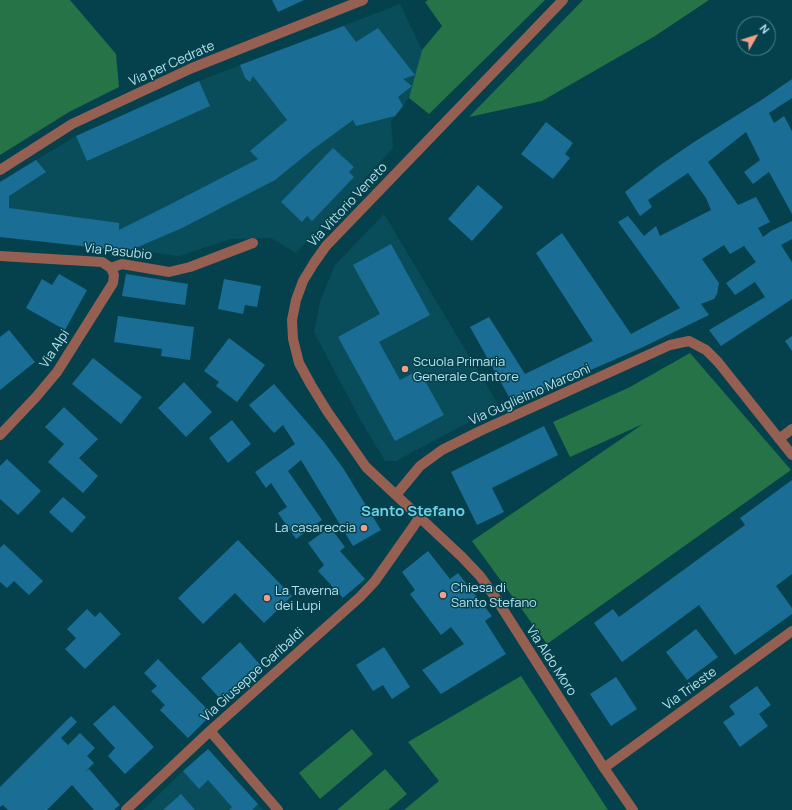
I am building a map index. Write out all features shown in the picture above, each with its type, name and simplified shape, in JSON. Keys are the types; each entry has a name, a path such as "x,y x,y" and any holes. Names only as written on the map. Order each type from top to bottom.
{"street":[{"name":"Via per Cedrate","path":"0,170 72,124 101,110 192,68 363,0"},
{"name":"Via Vittorio Veneto","path":"420,517 366,467 327,411 299,363 292,332 292,320 296,300 303,281 326,246 562,0"},
{"name":"Via Pasubio","path":"0,256 102,262 111,268 122,264 169,272 190,267 252,243"},
{"name":"Via Alpi","path":"0,435 36,397 57,372 113,283 114,275 111,268"},
{"name":"Via Guglielmo Marconi","path":"396,495 420,466 442,450 480,431 670,345 689,341 706,350 718,362 779,439"},
{"path":"792,429 779,439 792,455"},
{"name":"Via Giuseppe Garibaldi","path":"126,810 210,731 365,592 375,581 420,517"},
{"name":"Via Aldo Moro","path":"420,517 480,576 495,597 604,768 633,810"},
{"name":"Via Trieste","path":"604,768 792,631"},
{"path":"210,731 278,810"}],"shaded area":[{"path":"400,4 422,50 409,98 391,121 393,148 296,253 271,238 231,239 179,256 0,237 0,182 76,136 199,81"},
{"name":"Scuola Primaria Generale Cantore","path":"384,214 499,406 396,461 385,461 361,421 314,332 320,302 335,265"},
{"path":"208,749 263,810 143,810 183,771"}],"green space":[{"path":"0,0 70,0 116,54 119,87 69,112 0,155"},
{"path":"428,0 545,0 429,114 409,98 422,50 442,26 425,2"},
{"path":"583,0 709,0 655,36 542,101 469,117"},
{"path":"690,353 791,470 547,644 472,541 643,424 570,457 553,422 630,387"},
{"path":"521,676 608,810 404,810 439,781 408,742"},
{"path":"352,729 373,754 320,799 299,773"},
{"path":"385,769 407,794 388,810 337,810"}],"building":[{"path":"272,0 304,0 278,12"},
{"path":"344,26 356,42 378,28 415,75 403,79 412,86 398,97 403,106 395,116 356,126 353,120 312,150 275,180 182,228 131,250 118,250 0,237 0,182 36,160 46,172 9,196 9,208 119,223 119,230 258,159 250,151 287,120 253,76 250,82 245,78 240,65"},
{"path":"792,79 792,98 769,113 774,123 784,116 792,131 792,214 769,172 753,184 744,172 760,160 746,132 708,162 738,205 756,197 770,222 758,228 763,237 771,231 792,221 792,239 781,245 792,262 792,299 721,346 709,330 765,297 755,282 735,295 726,283 756,262 744,246 730,254 724,245 702,259 719,283 717,294 714,299 701,304 709,315 641,348 513,404 470,327 489,317 525,374 593,341 536,253 562,233 631,334 680,308 618,222 628,216 644,236 656,226 660,236 711,210 706,198 688,173 648,200 652,207 640,216 625,192 694,142"},
{"path":"199,81 210,106 87,161 76,136"},
{"path":"546,122 573,143 565,154 570,158 553,179 521,154"},
{"path":"333,148 354,167 349,172 354,177 312,221 307,216 302,222 281,202"},
{"path":"478,185 503,207 472,241 448,219"},
{"path":"391,244 430,315 379,342 400,380 419,370 444,415 395,441 338,337 380,314 353,265"},
{"path":"59,274 87,290 65,330 26,308 42,279 52,285"},
{"path":"126,274 188,284 185,305 122,296"},
{"path":"224,279 261,286 257,307 245,305 243,314 218,309"},
{"path":"118,316 194,327 190,360 161,356 162,349 114,342"},
{"path":"9,330 35,362 0,390 0,337"},
{"path":"792,336 792,351 785,341"},
{"path":"229,338 265,365 237,402 216,386 219,382 204,371"},
{"path":"93,358 142,397 121,424 72,384"},
{"path":"184,382 212,412 186,437 158,408"},
{"path":"274,384 324,442 343,468 381,530 353,546 301,460 288,471 322,520 296,539 278,513 287,507 271,483 266,488 255,472 295,444 283,425 274,433 249,405"},
{"path":"64,407 98,439 79,458 98,476 83,493 48,462 64,444 45,427"},
{"path":"232,420 251,444 228,463 209,438"},
{"path":"544,426 558,455 492,488 504,512 477,525 451,472"},
{"path":"7,459 41,491 18,515 0,499 0,466"},
{"path":"792,480 792,574 776,586 792,608 792,614 735,655 699,605 622,662 594,623 613,609 619,617 745,525 740,518"},
{"path":"63,497 86,517 72,533 49,512"},
{"path":"330,527 345,547 340,551 365,579 343,598 318,571 324,565 308,543"},
{"path":"238,540 292,596 264,623 235,593 203,624 178,598"},
{"path":"4,544 43,581 29,595 14,581 7,588 0,582 0,548"},
{"name":"Chiesa di Santo Stefano","path":"428,551 450,579 458,573 492,616 485,621 506,654 441,694 422,670 464,644 451,627 441,635 410,594 415,590 402,572"},
{"path":"87,609 95,617 100,612 121,634 85,669 65,649 76,638 67,629"},
{"path":"696,629 718,657 687,680 666,652"},
{"path":"240,642 262,667 223,702 201,678"},
{"path":"384,647 410,687 392,699 383,685 373,691 356,665"},
{"path":"158,659 212,714 188,738 160,710 165,705 151,691 157,686 144,673"},
{"path":"616,677 637,709 611,726 590,694"},
{"path":"757,686 771,705 759,714 768,726 740,747 723,722 735,714 729,706"},
{"path":"114,705 154,747 125,774 108,756 115,748 93,724"},
{"path":"71,716 77,722 61,738 68,745 80,733 95,748 87,756 94,763 84,773 89,769 120,805 114,810 94,810 72,785 47,810 8,810 3,805 0,807 0,787"},
{"path":"208,749 258,804 252,810 229,810 232,807 208,780 199,789 183,771"},
{"path":"181,794 195,810 163,810"}],"place":[{"name":"Scuola Primaria Generale Cantore","path":"405,369"},
{"name":"La casareccia","path":"364,528"},
{"name":"Chiesa di Santo Stefano","path":"443,595"},
{"name":"La Taverna dei Lupi","path":"267,598"}],"district":[{"name":"Santo Stefano","path":"413,512"}]}
